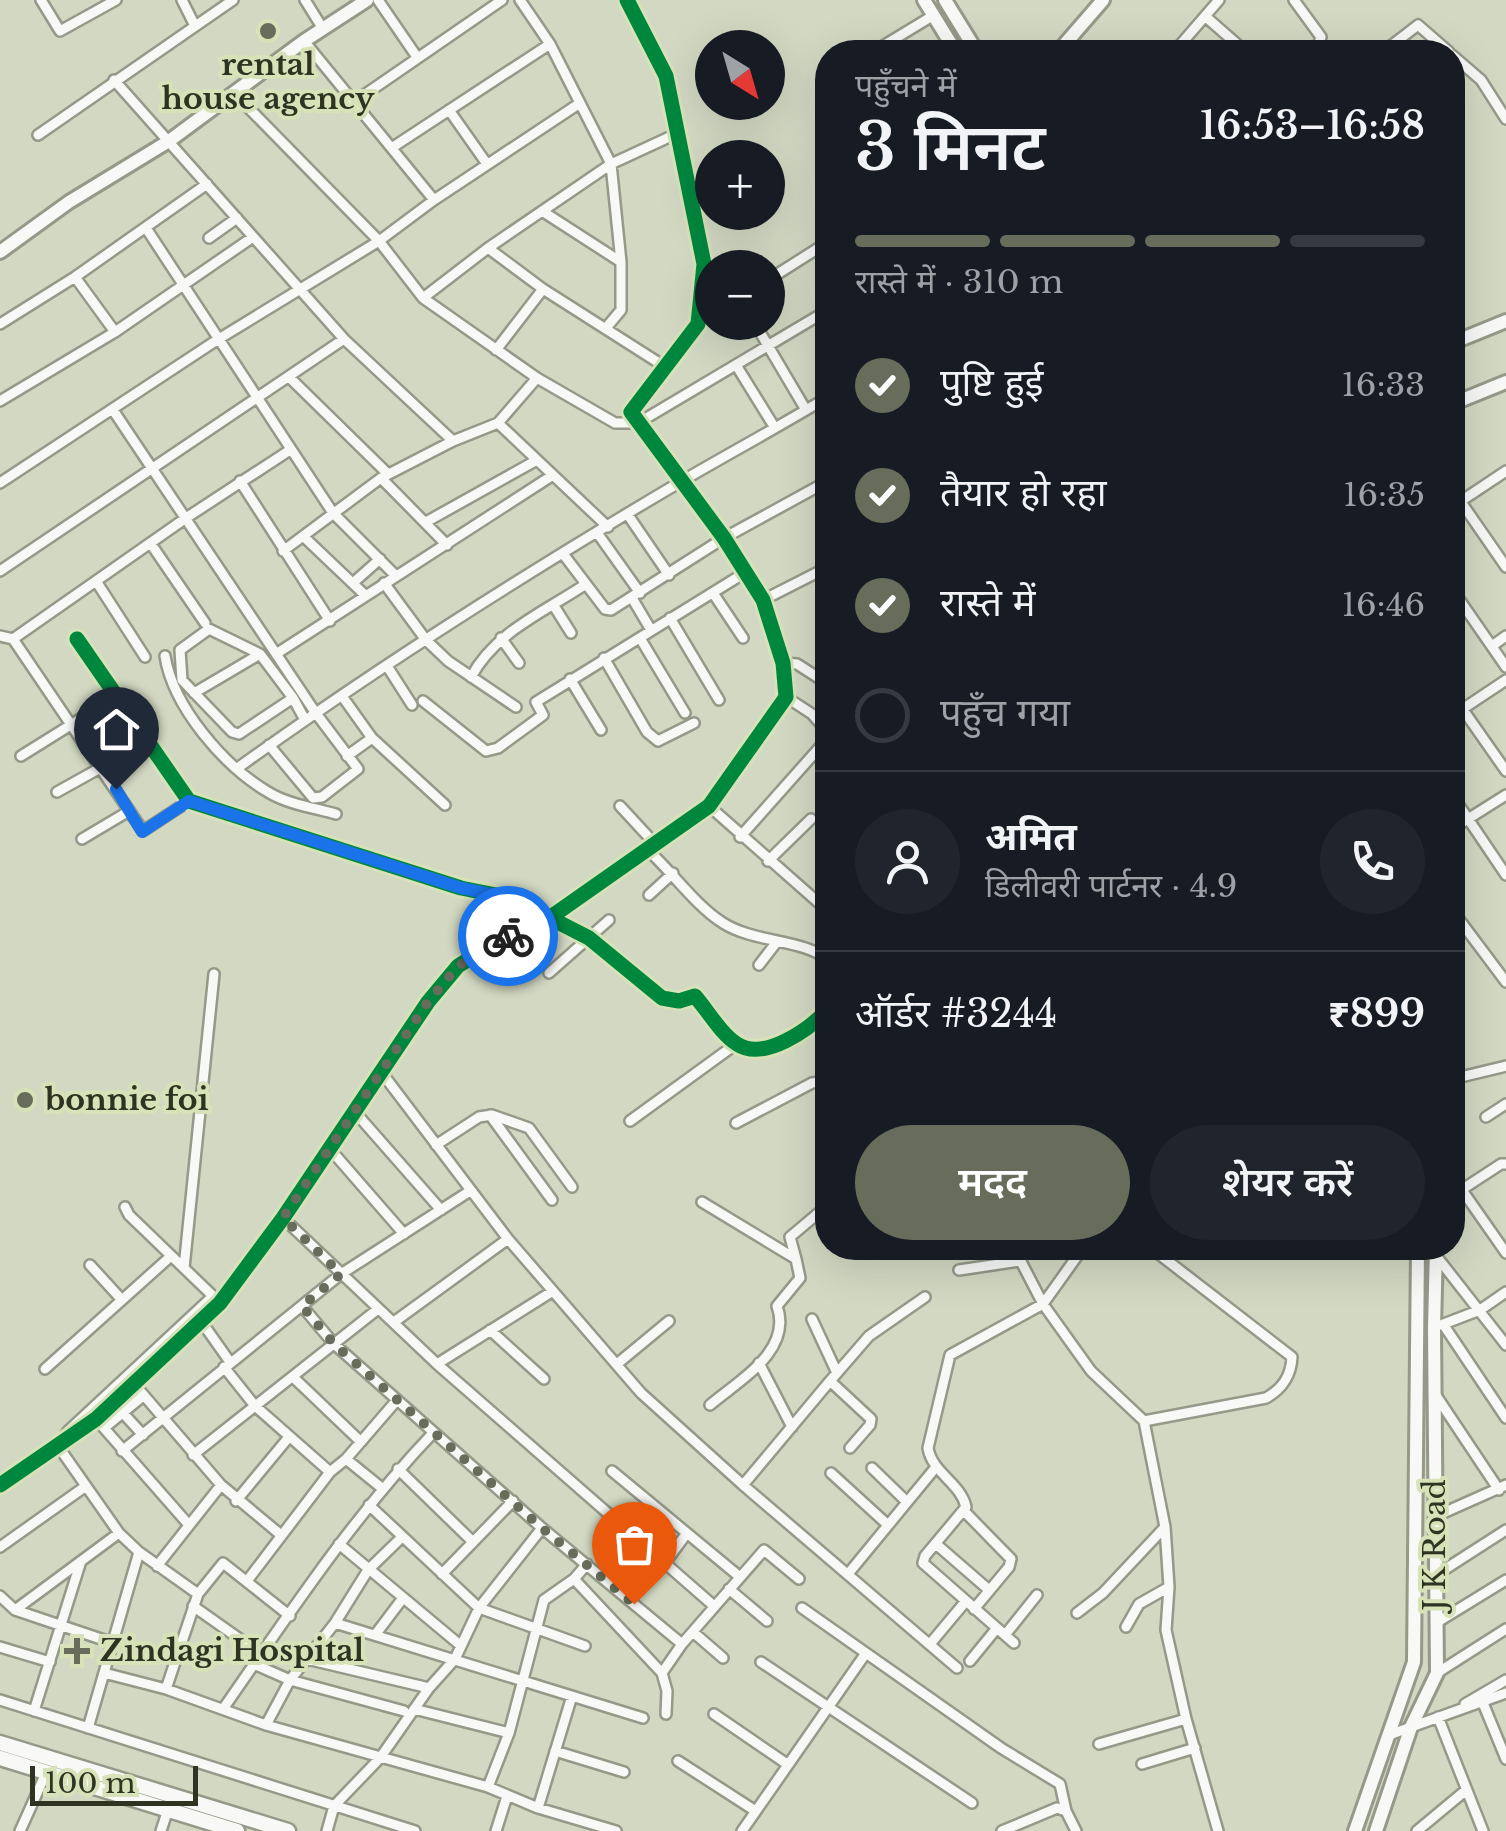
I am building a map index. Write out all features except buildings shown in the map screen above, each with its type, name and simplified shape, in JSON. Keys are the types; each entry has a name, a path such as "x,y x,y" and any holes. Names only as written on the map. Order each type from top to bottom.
{"main road":[{"path":"0,1743 288,1831"},
{"path":"0,1758 237,1831"}],"street":[{"path":"41,0 60,31 116,0"},
{"path":"182,0 195,26"},
{"path":"38,135 233,0"},
{"path":"305,0 323,29"},
{"path":"0,252 69,202 170,141 233,92 367,0"},
{"path":"378,0 417,57"},
{"path":"354,102 502,0"},
{"path":"520,0 550,44 611,164 621,310 606,328"},
{"path":"627,0 666,76 701,250"},
{"path":"924,0 949,40"},
{"path":"945,0 970,40"},
{"path":"1068,40 1103,0"},
{"path":"1187,40 1219,0"},
{"path":"1294,0 1320,40"},
{"path":"893,40 934,16"},
{"path":"1206,16 1233,40"},
{"path":"1399,40 1418,26 1434,40"},
{"path":"304,42 434,200"},
{"path":"393,147 550,44"},
{"path":"1465,66 1481,80 1506,120"},
{"path":"114,80 344,339 452,441"},
{"path":"233,92 379,242 424,298 537,378 624,426 638,423 815,318"},
{"path":"0,484 298,288 379,242 434,200 580,104"},
{"path":"448,110 487,164"},
{"path":"424,298 488,248 611,164 678,133"},
{"path":"0,324 206,184"},
{"path":"542,211 620,262"},
{"path":"209,238 237,218"},
{"path":"146,228 333,513 396,576"},
{"path":"0,401 115,332 253,237"},
{"path":"488,248 542,289 667,368"},
{"path":"785,269 815,250"},
{"path":"75,276 115,332"},
{"path":"496,350 542,289"},
{"path":"1465,338 1506,321"},
{"path":"0,1485 60,1444 123,1413 283,1218 428,1002 458,966 501,939 548,919 710,806 786,696 784,663 763,600 724,538 630,412 695,328"},
{"path":"0,571 344,339"},
{"path":"764,340 806,410"},
{"path":"736,365 775,428"},
{"path":"290,378 447,545"},
{"path":"283,551 384,476 498,422 537,378"},
{"path":"1465,399 1506,382"},
{"path":"239,768 426,640 815,404"},
{"path":"113,410 358,770 322,797 313,798 270,746"},
{"path":"498,422 608,527"},
{"path":"13,639 290,450"},
{"path":"426,522 537,460"},
{"path":"1465,499 1506,472"},
{"path":"276,654 554,475"},
{"path":"240,481 330,621"},
{"path":"564,555 608,610 724,538 815,489"},
{"path":"628,515 669,575"},
{"path":"1465,516 1506,567"},
{"path":"598,534 636,595 651,630"},
{"path":"303,536 366,596"},
{"path":"150,544 205,623"},
{"path":"354,582 380,560"},
{"path":"388,666 418,703 486,751 498,748 543,715 536,702 746,572"},
{"path":"763,600 815,574"},
{"path":"96,581 145,657"},
{"path":"384,583 426,640 516,707"},
{"path":"471,677 484,654 501,638 586,584"},
{"path":"713,592 743,638"},
{"path":"554,606 572,633"},
{"path":"1465,608 1506,667"},
{"path":"670,618 719,700"},
{"path":"292,698 239,734 232,732 182,680 180,650 210,629 260,654 292,698 305,720"},
{"path":"0,636 13,639 142,832 189,801"},
{"path":"1492,646 1506,636"},
{"path":"501,638 519,663"},
{"path":"640,638 684,713"},
{"path":"76,639 189,801 461,888 511,898 589,938 662,998 680,1001 695,996 736,1044 770,1048 815,1021"},
{"path":"194,693 260,654"},
{"path":"165,656 170,683 209,741 271,794 336,814"},
{"path":"604,658 648,732 658,741 694,723"},
{"path":"784,663 815,671"},
{"path":"570,679 600,730"},
{"path":"1465,708 1506,680"},
{"path":"21,756 116,696"},
{"path":"342,696 372,738 445,804"},
{"path":"786,696 815,718"},
{"path":"1465,712 1506,771"},
{"path":"348,756 372,738"},
{"path":"740,837 815,750"},
{"path":"57,792 102,768"},
{"path":"1465,821 1506,794"},
{"path":"620,806 673,873 723,923 776,943 815,950"},
{"path":"710,806 740,837 815,900"},
{"path":"82,839 129,810"},
{"path":"1465,813 1506,875"},
{"path":"768,861 811,819"},
{"path":"649,894 673,873"},
{"path":"550,972 609,920"},
{"path":"1465,927 1506,982"},
{"path":"759,965 776,943"},
{"path":"184,1268 214,974"},
{"path":"630,1121 736,1044"},
{"path":"1465,1077 1505,1070"},
{"path":"382,1073 508,1240 642,1393 742,1485 957,1668"},
{"path":"736,1123 815,1083"},
{"path":"1486,1117 1506,1104"},
{"path":"355,1112 441,1210"},
{"path":"436,1145 479,1117 490,1115 528,1128 572,1187"},
{"path":"490,1115 552,1200"},
{"path":"330,1149 404,1234"},
{"path":"1465,1188 1506,1164"},
{"path":"122,1451 341,1274 470,1191"},
{"path":"1465,1194 1506,1252"},
{"path":"702,1202 796,1259"},
{"path":"124,1206 216,1300"},
{"path":"710,1405 759,1363 778,1339 777,1306 800,1278 790,1237 815,1216"},
{"path":"283,1218 437,1364 714,1606"},
{"path":"394,1322 508,1240"},
{"path":"46,1369 171,1256"},
{"path":"1014,1644 925,1566 923,1560 964,1512 964,1497 936,1466 928,1448 950,1355 1043,1304 1074,1260"},
{"path":"1144,1421 1266,1398 1280,1390 1292,1368 1292,1357 1171,1260"},
{"name":"J K Road","path":"1356,1831 1414,1662 1418,1260"},
{"name":"J K Road","path":"1376,1831 1411,1727 1436,1673 1436,1260"},
{"path":"1442,1260 1506,1345"},
{"path":"958,1270 1020,1261 1043,1304 1091,1371 1144,1421 1165,1527 1169,1588 1166,1630 1218,1831"},
{"path":"90,1265 122,1300"},
{"path":"437,1364 553,1291"},
{"path":"1437,1322 1480,1310 1506,1292"},
{"path":"742,1485 869,1336 925,1297"},
{"path":"60,1444 68,1430 216,1300"},
{"path":"302,1306 334,1344 434,1433 682,1644"},
{"path":"194,1455 378,1309"},
{"path":"1418,1312 1437,1322 1506,1418"},
{"path":"812,1319 834,1377 872,1419 850,1448"},
{"path":"617,1364 670,1320"},
{"path":"201,1321 255,1406 330,1472"},
{"path":"490,1330 544,1379"},
{"path":"759,1363 792,1427"},
{"path":"292,1377 361,1442"},
{"path":"139,1391 221,1486 281,1534"},
{"path":"100,1424 139,1391"},
{"path":"1434,1517 1502,1487 1435,1394"},
{"path":"246,1580 330,1472 398,1400"},
{"path":"123,1413 143,1435"},
{"path":"100,1424 189,1525"},
{"path":"222,1709 338,1544 398,1470 434,1433"},
{"path":"236,1501 289,1438"},
{"path":"60,1444 119,1532 139,1552 198,1594"},
{"path":"346,1459 382,1489"},
{"path":"848,1574 936,1466"},
{"path":"872,1468 907,1502"},
{"path":"398,1470 472,1542"},
{"path":"612,1471 740,1577"},
{"path":"831,1473 888,1525"},
{"path":"0,1547 86,1486"},
{"path":"157,1566 221,1486"},
{"path":"442,1574 513,1501"},
{"path":"369,1506 478,1608 585,1646"},
{"path":"930,1644 990,1590 1009,1567 1011,1559 964,1512"},
{"path":"1077,1614 1103,1593 1165,1527"},
{"path":"328,1831 334,1806 380,1758 409,1710 454,1660 478,1608 542,1528"},
{"path":"1436,1574 1506,1530"},
{"path":"15,1610 119,1532"},
{"path":"664,1564 687,1532"},
{"path":"266,1725 290,1680 335,1623 368,1570 402,1537"},
{"path":"338,1544 460,1645"},
{"path":"936,1544 990,1590"},
{"path":"662,1673 682,1644 764,1550 799,1579"},
{"path":"88,1728 139,1552"},
{"path":"34,1712 81,1562"},
{"path":"166,1689 198,1594 223,1562 290,1616"},
{"path":"488,1787 508,1732 544,1600 587,1564"},
{"path":"574,1578 662,1673 667,1691 666,1714"},
{"path":"1436,1624 1506,1580"},
{"path":"1126,1627 1139,1604 1169,1588"},
{"path":"729,1589 767,1621"},
{"path":"0,1596 15,1610 113,1642"},
{"path":"970,1661 1037,1596"},
{"path":"376,1635 402,1598"},
{"path":"193,1606 261,1654"},
{"path":"802,1608 1001,1748 1060,1784 1076,1831"},
{"path":"335,1623 644,1718"},
{"path":"1436,1673 1506,1630"},
{"path":"692,1632 723,1658"},
{"path":"0,1647 50,1662"},
{"path":"742,1831 866,1653"},
{"path":"307,1659 429,1688"},
{"path":"761,1662 972,1803"},
{"path":"254,1664 290,1680 508,1732"},
{"path":"104,1673 166,1689 266,1725 488,1787 538,1808 616,1831"},
{"path":"1390,1734 1455,1710 1506,1680"},
{"path":"1455,1710 1483,1704 1506,1693"},
{"path":"538,1808 572,1696"},
{"path":"0,1700 415,1831"},
{"path":"1483,1704 1506,1760"},
{"path":"714,1714 788,1764"},
{"path":"1438,1717 1482,1831"},
{"path":"1099,1744 1186,1719"},
{"path":"1142,1764 1195,1748"},
{"path":"555,1751 624,1772"},
{"path":"678,1761 754,1810"},
{"path":"20,1831 47,1771"},
{"path":"1376,1773 1394,1778"},
{"path":"1416,1831 1465,1791"},
{"path":"496,1831 507,1796"},
{"path":"1002,1831 1058,1808 1066,1810"},
{"path":"161,1831 168,1809"}],"cycle path":[{"path":"0,1485 96,1419 220,1303 283,1218 428,1002 458,966 501,939 548,919 709,806 786,697 783,663 763,600 724,538 631,412 698,324 704,264 666,76 627,0"},
{"path":"77,639 189,801 461,888 511,898 589,938 662,998 679,1001 695,996 726,1034 748,1048 760,1049 786,1041 815,1021"}],"way so far":[{"path":"508,936 458,966 428,1002 283,1218 341,1274 302,1306 334,1344 634,1604"}],"place":[{"name":"rental house agency","path":"268,31"},
{"name":"bonnie foi","path":"25,1100"},
{"name":"Zindagi Hospital","path":"77,1651"}],"route":[{"path":"116,789 142,832 189,801 461,888 511,898 548,919 508,936"}]}
